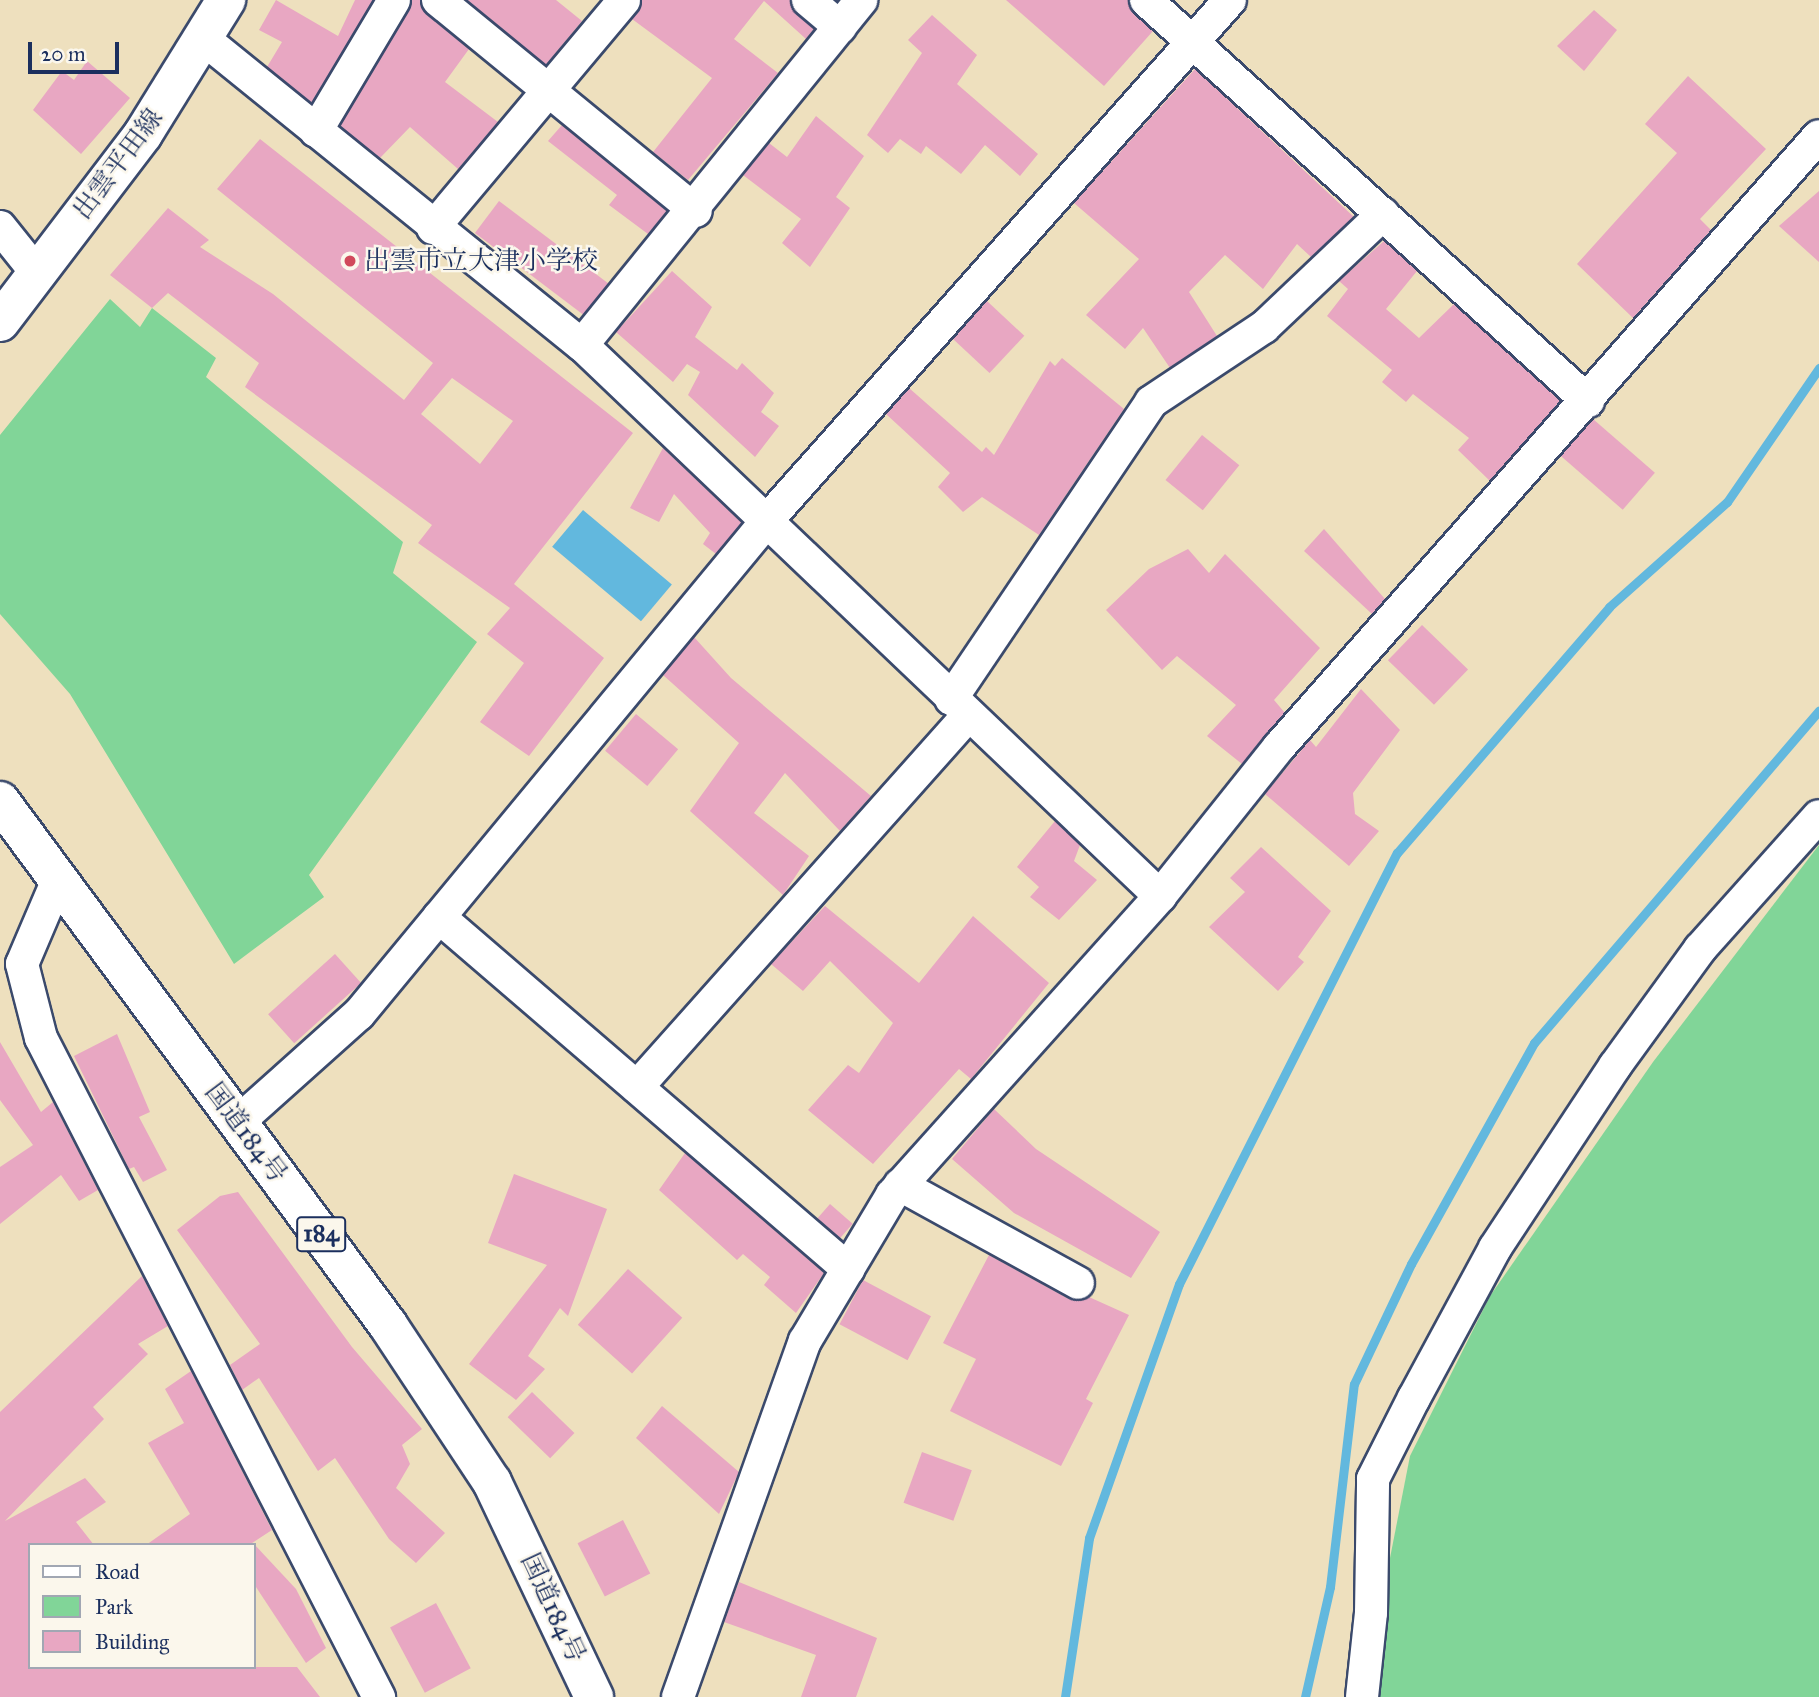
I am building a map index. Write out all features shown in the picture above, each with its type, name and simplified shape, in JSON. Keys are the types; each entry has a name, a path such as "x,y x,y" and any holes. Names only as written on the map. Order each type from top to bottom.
{"main road":[{"name":"出雲平田線","path":"0,322 143,134 205,40 226,0"},
{"name":"国道184号","path":"0,801 57,882 388,1325 492,1482 594,1697"}],"street":[{"path":"316,131 394,0"},
{"path":"438,0 696,211"},
{"path":"433,228 553,92 624,0"},
{"path":"807,0 840,27"},
{"path":"582,345 696,211 861,0"},
{"path":"1146,0 1588,401"},
{"path":"237,1122 359,1014 770,517 1230,0"},
{"path":"205,40 433,228 582,345 770,517 959,707 1160,896"},
{"path":"678,1697 805,1341 900,1185 1160,896 1279,747 1588,401 1819,136"},
{"path":"637,1087 959,707 1151,402 1264,327 1383,214"},
{"path":"0,227 36,272"},
{"path":"1362,1697 1371,1613 1373,1479 1414,1398 1495,1248 1615,1066 1700,949 1819,816"},
{"path":"57,882 22,964 41,1038 379,1697"},
{"path":"439,917 848,1269"},
{"path":"900,1185 1078,1283"}],"green space":[{"path":"110,299 140,327 152,308 216,358 206,377 403,542 393,573 477,642 309,875 324,897 234,964 70,694 0,614 0,435"},
{"path":"1819,845 1819,1697 1375,1697 1380,1609 1410,1456 1490,1296 1653,1062"}],"water":[{"path":"583,510 672,585 641,621 552,547"}],"building":[{"path":"276,0 338,36 355,0 373,0 312,103 267,67 282,42 259,30"},
{"path":"412,0 420,0 426,14 469,49 445,82 498,122 458,169 410,127 380,158 340,126"},
{"path":"467,0 556,0 582,21 546,65"},
{"path":"642,0 790,0 814,29 806,39 764,1 734,39 778,73 688,180 653,152 712,78 632,19"},
{"path":"1006,0 1128,0 1153,31 1104,86"},
{"path":"1594,10 1617,30 1584,71 1557,46"},
{"path":"932,15 977,55 957,84 1038,154 1020,176 985,145 961,174 926,146 921,154 900,139 888,153 867,135 922,53 908,40"},
{"path":"87,61 130,98 81,154 33,110 62,71 74,80"},
{"path":"1195,69 1354,217 1311,257 1297,244 1263,289 1225,255 1189,292 1217,336 1170,368 1143,328 1125,349 1086,315 1139,259 1074,203"},
{"path":"1688,76 1766,149 1700,219 1711,230 1633,318 1577,264 1677,153 1645,124"},
{"path":"816,116 864,156 836,197 850,208 810,267 782,243 801,219 743,175 769,143 787,157"},
{"path":"562,125 667,211 648,234 609,205 617,195 548,141"},
{"path":"260,139 633,433 514,584 604,658 529,756 480,722 524,663 487,634 510,608 418,543 432,525 245,387 259,363 168,293 152,308 110,275 168,208 209,240 200,247 273,294 404,400 433,363 217,189","holes":["452,378 513,421 480,464 421,414"]},
{"path":"1819,191 1819,262 1779,226"},
{"path":"499,201 608,283 584,315 475,233"},
{"path":"1384,241 1417,271 1386,309 1419,338 1454,304 1560,401 1490,481 1458,450 1469,438 1413,394 1406,402 1382,382 1392,370 1327,316 1348,289 1339,281"},
{"path":"672,271 712,307 695,337 737,370 742,363 774,393 761,412 779,426 755,457 688,395 700,372 687,364 673,382 616,332"},
{"path":"987,301 1024,336 990,373 952,338"},
{"path":"1062,358 1124,409 1039,535 982,497 963,512 938,487 950,473 886,414 909,388 982,452 986,447 994,455 1050,361 1055,366"},
{"path":"1593,419 1655,473 1623,510 1561,456"},
{"path":"1202,435 1239,465 1203,510 1165,480"},
{"path":"663,448 742,523 716,554 703,544 710,533 674,494 659,522 630,508"},
{"path":"1324,529 1385,599 1372,614 1304,551"},
{"path":"1188,549 1209,573 1225,554 1320,648 1274,700 1285,713 1242,764 1207,736 1236,705 1177,656 1162,670 1106,610 1149,569"},
{"path":"1422,625 1468,669 1434,705 1388,660"},
{"path":"694,637 731,678 871,796 840,831 785,773 754,813 809,856 783,895 690,811 739,743 663,675"},
{"path":"1361,689 1400,730 1353,793 1355,814 1379,831 1349,866 1265,794 1310,740 1316,747"},
{"path":"636,714 678,749 647,786 605,751"},
{"path":"1055,821 1080,845 1074,861 1097,880 1059,920 1030,897 1039,887 1017,867"},
{"path":"1261,847 1331,911 1298,957 1304,962 1278,991 1209,927 1245,892 1230,878"},
{"path":"825,906 919,983 973,916 1049,983 971,1079 959,1069 873,1164 808,1110 848,1065 859,1073 893,1023 830,961 803,991 771,964"},
{"path":"335,954 361,983 294,1043 268,1014"},
{"path":"117,1034 150,1112 139,1117 167,1170 143,1182 134,1167 129,1169 74,1056"},
{"path":"0,1042 41,1112 53,1102 98,1190 79,1201 61,1175 0,1224 0,1167 33,1145 0,1100"},
{"path":"994,1109 1036,1149 1160,1232 1131,1278 1014,1213 952,1159"},
{"path":"685,1153 824,1273 796,1313 764,1285 770,1277 743,1254 737,1260 659,1190"},
{"path":"514,1174 607,1209 568,1316 560,1308 528,1356 545,1369 516,1400 469,1364 547,1265 488,1243"},
{"path":"238,1192 352,1347 422,1429 402,1445 410,1464 396,1488 445,1533 416,1563 389,1539 335,1458 318,1471 259,1378 242,1390 230,1365 260,1344 177,1230 220,1196"},
{"path":"830,1204 853,1224 840,1238 818,1218"},
{"path":"989,1255 1069,1299 1089,1297 1129,1315 1086,1399 1093,1403 1061,1466 950,1411 976,1359 943,1343"},
{"path":"628,1269 682,1318 632,1374 578,1325"},
{"path":"142,1276 168,1326 138,1344 148,1354 93,1407 104,1419 5,1521 85,1478 106,1502 76,1522 92,1543 28,1543 28,1669 297,1667 320,1697 0,1697 0,1412"},
{"path":"863,1280 931,1316 908,1360 840,1324"},
{"path":"191,1371 272,1530 252,1543 149,1543 190,1514 148,1443 184,1423 165,1389"},
{"path":"532,1392 574,1433 550,1458 508,1417"},
{"path":"662,1406 739,1472 719,1514 636,1438"},
{"path":"922,1452 972,1470 953,1521 904,1503"},
{"path":"623,1520 650,1573 605,1597 578,1543"},
{"path":"256,1546 296,1589 326,1648 306,1663 256,1587"},
{"path":"739,1582 877,1638 856,1697 801,1697 816,1655 724,1622"},
{"path":"436,1603 471,1668 425,1693 390,1627"}],"waterway":[{"path":"1065,1697 1089,1538 1179,1284 1397,853 1609,607 1727,502 1819,368"},
{"path":"1305,1697 1330,1587 1354,1384 1411,1264 1534,1043 1819,711"}],"place":[{"name":"出雲市立大津小学校","path":"350,261"}]}
